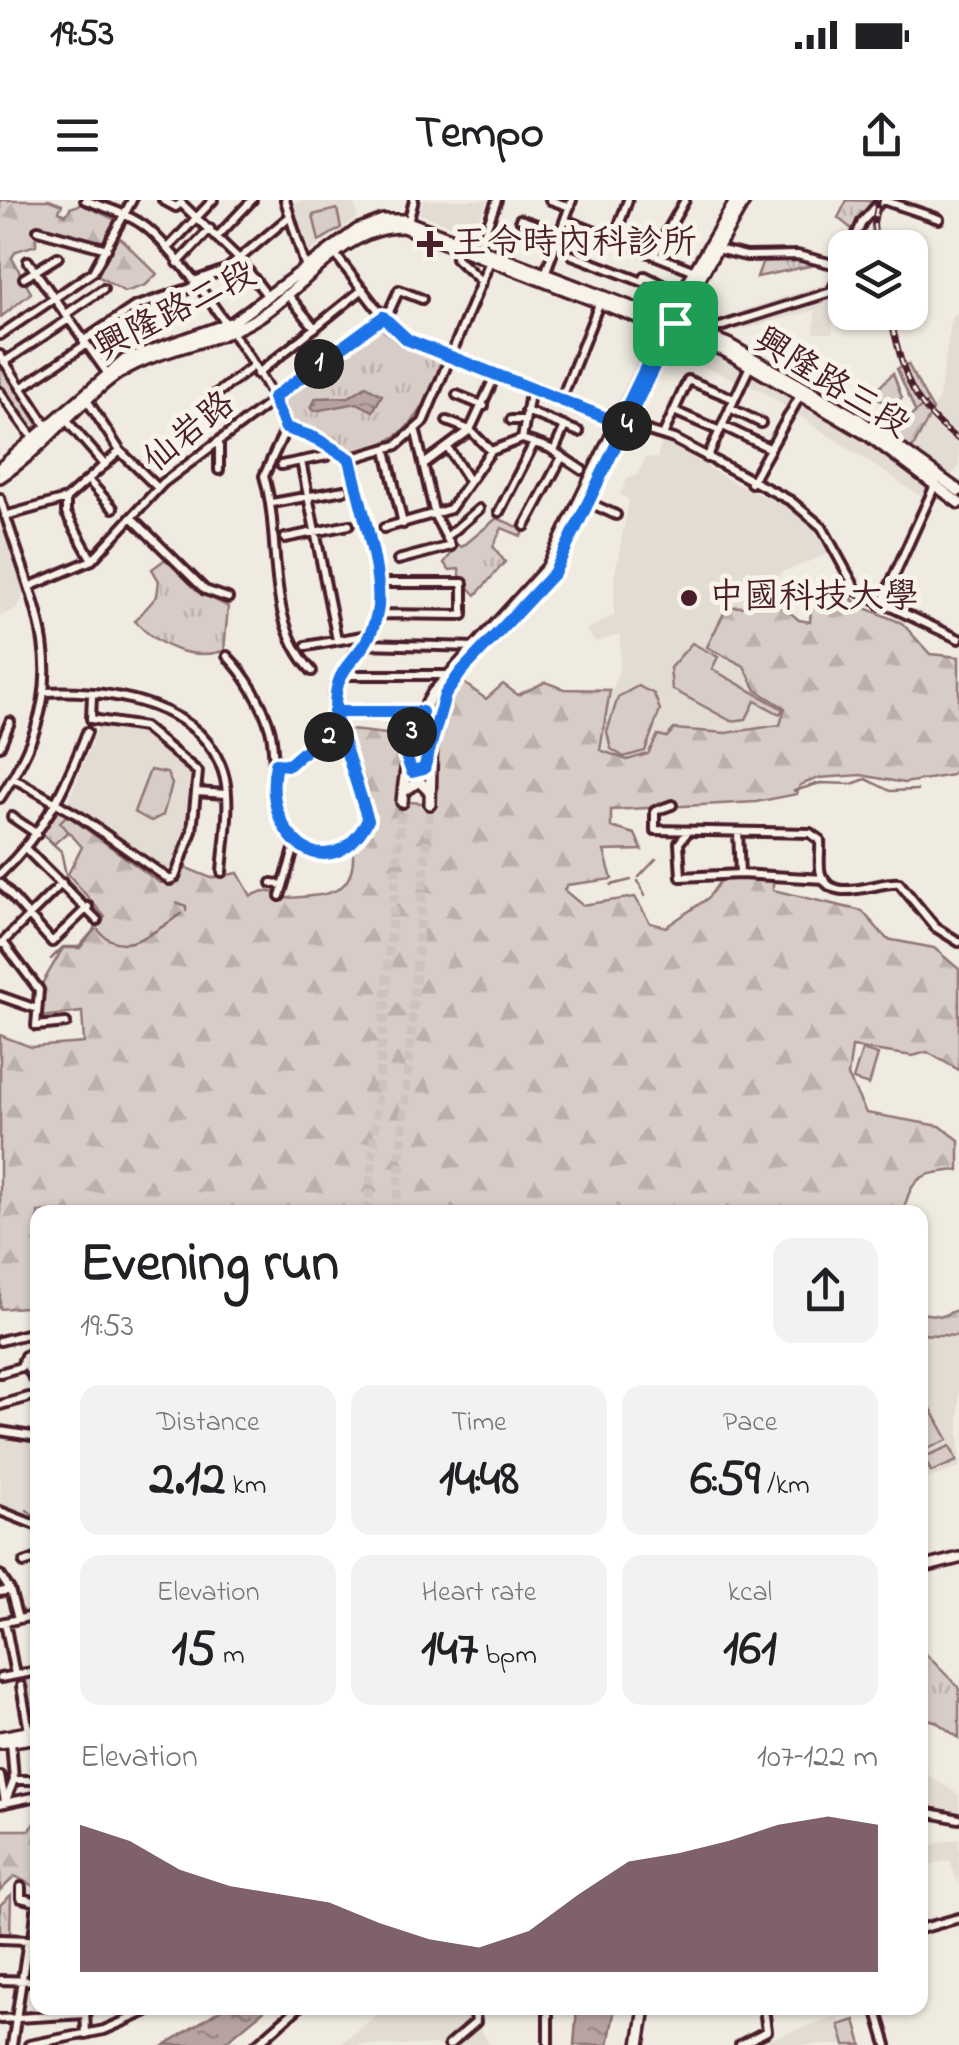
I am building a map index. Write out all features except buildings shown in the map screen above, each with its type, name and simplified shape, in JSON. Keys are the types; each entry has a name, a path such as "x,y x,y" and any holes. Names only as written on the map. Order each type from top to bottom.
{"main road":[{"path":"432,738 430,799 418,781 408,785 403,797 406,756 422,712 449,675 547,568 623,424 682,294 736,200"},
{"path":"670,325 745,200"},
{"name":"興隆路二段","path":"228,329 372,224 408,224"},
{"path":"408,224 458,246 478,250"},
{"path":"408,224 670,325"},
{"name":"興隆路二段","path":"0,468 109,376 228,329 288,295 333,252"},
{"path":"492,256 600,299"},
{"name":"興隆路三段","path":"670,325 702,333 803,391 938,482 959,491"},
{"name":"興隆路三段","path":"670,325 726,347 750,366 803,391"},
{"name":"興隆路二段","path":"0,477 66,420 109,376"},
{"path":"406,756 410,769 421,771 445,695 461,672 554,573 590,503 623,424"},
{"name":"興隆路三段","path":"938,482 959,504"},
{"path":"928,1569 959,1562"},
{"path":"4,1741 30,1734"},
{"path":"639,2045 644,2015"}],"street":[{"path":"85,200 143,225 166,248 228,329 273,398 286,428 315,438 350,459 386,450 416,431 492,256"},
{"path":"0,335 93,272 132,200"},
{"path":"163,200 176,207 181,204 218,236 270,299"},
{"path":"166,248 213,200"},
{"path":"218,236 252,200"},
{"path":"285,200 306,270"},
{"path":"408,224 414,200"},
{"path":"478,250 497,200"},
{"path":"545,274 571,204 550,200"},
{"path":"614,239 628,200"},
{"path":"654,255 685,200"},
{"path":"857,230 882,200 939,218"},
{"path":"21,388 134,307 194,284 239,259 290,218"},
{"path":"520,218 560,233"},
{"path":"565,220 695,271"},
{"path":"178,263 210,229"},
{"path":"38,230 107,249"},
{"path":"458,246 456,258 482,282"},
{"path":"717,249 746,256 797,256 828,262"},
{"path":"333,252 383,317 408,340 623,424 663,435 792,501 816,520 850,583 881,604 959,639"},
{"path":"572,255 642,282 645,276 682,294"},
{"path":"24,278 58,257"},
{"path":"28,261 109,376"},
{"path":"47,427 2,359 103,289"},
{"path":"202,404 314,328 363,289"},
{"name":"仙岩路","path":"31,586 92,560 158,488 383,317 399,290 422,299"},
{"path":"702,333 828,293"},
{"path":"288,295 314,328"},
{"path":"561,400 600,299"},
{"path":"726,347 736,324"},
{"path":"707,458 750,366"},
{"path":"424,464 470,430 496,374"},
{"path":"663,435 688,380 734,399"},
{"path":"522,439 531,388"},
{"path":"751,482 803,391"},
{"path":"0,392 34,440"},
{"path":"457,395 484,406"},
{"path":"87,400 120,452 158,488"},
{"path":"730,408 761,423"},
{"path":"526,410 579,432"},
{"path":"674,411 769,448"},
{"path":"66,420 105,466"},
{"path":"511,420 525,420"},
{"path":"447,421 470,430 492,451"},
{"path":"554,451 565,426"},
{"path":"286,428 264,476 272,503 281,612 312,670"},
{"path":"398,560 452,546 449,534 435,516 416,431"},
{"path":"219,439 219,470"},
{"path":"384,528 435,516 461,498 492,451 522,439 554,451 582,470"},
{"path":"498,512 534,443"},
{"path":"448,448 469,481"},
{"path":"386,450 403,524"},
{"path":"6,516 66,499 120,452"},
{"path":"281,466 326,456"},
{"path":"525,526 562,456"},
{"path":"227,656 240,670 269,725 276,764 272,787 276,814 296,844 315,852 334,852 359,837 368,820 365,801 337,733 336,680 364,644 377,614 377,582 350,459"},
{"path":"301,462 336,640"},
{"path":"88,480 114,508"},
{"path":"881,604 938,482"},
{"path":"272,503 344,490"},
{"path":"0,498 31,586 46,652 45,692 30,747 0,798"},
{"path":"66,499 66,513 92,560"},
{"path":"590,503 616,516"},
{"path":"449,534 479,509"},
{"path":"132,518 205,590 228,598"},
{"path":"285,538 349,525"},
{"path":"377,582 463,583 463,614 377,614"},
{"path":"306,646 368,635"},
{"path":"364,644 476,647"},
{"path":"348,675 449,675"},
{"path":"45,692 136,700 194,729 218,761 226,794 222,872"},
{"path":"13,778 56,807 79,816 170,880 192,831 198,772 144,726 91,719 92,695"},
{"path":"334,712 422,712"},
{"path":"0,746 10,722"},
{"path":"0,874 26,849 56,807 88,732"},
{"path":"276,764 289,765 313,744 337,733"},
{"path":"196,792 226,794"},
{"path":"672,805 654,811 654,829 688,834 796,830 815,835 821,843 824,879"},
{"path":"12,817 37,834"},
{"path":"738,832 740,874"},
{"path":"688,834 680,840 681,876 740,874 824,879 850,890 899,883 934,927 959,942"},
{"path":"280,896 296,844"},
{"path":"26,849 97,920"},
{"path":"272,883 282,885"},
{"path":"0,884 55,944 88,907"},
{"path":"62,884 1,944 39,990 38,1028 66,1023"},
{"path":"0,996 37,1008"},
{"path":"0,1340 30,1333"},
{"path":"0,1373 21,1367 30,1356"},
{"path":"24,1360 30,1371"},
{"path":"0,1405 29,1397"},
{"path":"0,1431 30,1436"},
{"path":"0,1511 30,1523"},
{"path":"24,1563 30,1561"},
{"path":"0,1574 10,1590 18,1619"},
{"path":"0,1592 10,1590"},
{"path":"15,1675 2,1622 30,1617"},
{"path":"0,1678 30,1672"},
{"path":"21,1686 30,1716"},
{"path":"2,1803 14,1780 4,1741"},
{"path":"0,1776 2,1803"},
{"path":"14,1780 30,1780"},
{"path":"2,1803 30,1798"},
{"path":"928,1813 959,1819"},
{"path":"20,1887 22,1898 30,1900"},
{"path":"928,1927 959,1918"},
{"path":"0,1939 30,1940"},
{"path":"12,2045 30,1953"},
{"path":"0,1980 30,1980"},
{"path":"0,2019 46,2015"},
{"path":"85,2015 86,2035"},
{"path":"28,2045 86,2035 130,2015"},
{"path":"256,2045 290,2015"},
{"path":"449,2045 476,2022 475,2015"},
{"path":"548,2015 548,2045"},
{"path":"740,2045 768,2031 765,2015"},
{"path":"878,2015 887,2045"}],"shaded area":[{"path":"302,200 353,200 358,217 304,256 289,205"},
{"path":"424,200 488,200 472,234 419,213"},
{"path":"827,283 828,330 833,333 814,333 815,310 737,331 732,314"},
{"path":"959,312 959,467 950,477 912,449 939,397 952,316"},
{"path":"677,338 745,366 931,484 922,497 763,392 667,351"},
{"name":"中國科技大學","path":"662,439 734,483 801,513 830,553 780,573 761,605 728,607 707,648 744,666 756,690 786,708 780,725 726,733 675,729 648,754 617,759 600,750 599,736 620,664 620,634 595,642 586,630 614,615 614,579 629,500 620,494 628,477 637,476 646,457 657,458"},
{"path":"0,522 25,591 17,609 0,616"},
{"path":"99,725 141,731 191,775 184,837 168,876 66,806"},
{"path":"928,1334 959,1336 959,1468 928,1479"},
{"path":"0,1439 29,1441 30,1521 0,1509"},
{"path":"30,1677 30,1719 22,1679"},
{"path":"928,1774 959,1795 959,1813 928,1807"},
{"path":"959,1840 959,1886 950,1860 928,1865 928,1846"},
{"path":"376,2015 471,2015 490,2045 339,2045"},
{"path":"838,2015 841,2023 855,2018 864,2045 753,2045"}],"green space":[{"path":"0,200 49,200 62,205 59,211 66,215 70,208 82,204 116,220 101,246 36,226 36,245 16,251 12,258 31,293 1,317"},
{"path":"847,200 872,201 853,230 838,218"},
{"path":"337,209 341,228 319,241 313,215"},
{"path":"118,236 157,274 146,285 125,292 96,275"},
{"path":"799,259 819,264 757,277 763,260"},
{"path":"381,328 404,347 441,361 429,395 411,423 385,442 350,451 291,422 284,400"},
{"path":"0,362 40,423 31,432 0,388"},
{"path":"908,364 928,402 916,413 897,369"},
{"path":"893,373 902,398 895,401 910,417 928,402 933,410 912,449 885,429 890,409 873,394"},
{"path":"497,518 525,530 521,536 502,528 493,546 505,562 476,595 461,579 459,569 449,570 444,563 458,545 462,547"},
{"path":"167,558 202,593 228,607 224,651 200,654 176,650 135,621 157,596 159,581 152,569"},
{"path":"839,586 858,605 902,623 930,654 959,657 959,761 952,775 904,783 861,775 819,778 800,785 797,794 756,802 611,810 611,827 635,834 642,850 604,851 612,879 567,885 564,890 582,905 635,897 650,923 666,927 708,898 723,877 773,880 773,890 862,911 887,939 934,948 959,969 959,1070 927,1052 913,1056 852,1047 848,1076 866,1113 940,1126 959,1140 959,1170 920,1178 906,1205 30,1205 30,1307 0,1309 0,1035 31,1047 84,1043 82,1012 41,1017 43,982 63,948 80,948 105,917 68,874 82,847 60,822 67,815 160,883 176,880 184,867 211,878 238,873 251,896 263,891 278,893 277,899 331,892 348,880 353,852 370,823 368,792 342,729 405,736 397,801 434,804 439,729 461,681 486,699 503,684 518,695 545,682 564,689 610,690 600,750 627,760 648,754 658,735 667,737 674,729 726,733 780,725 785,708 756,690 744,666 707,647 727,607 782,606 799,620 810,622 812,594"},
{"path":"692,643 718,657 712,669 783,709 780,714 755,701 746,719 731,721 672,689 670,668"},
{"path":"456,673 432,716 424,763 415,769 411,766 420,727"},
{"path":"638,686 654,694 660,710 645,751 624,757 611,749 607,732 618,697"},
{"path":"150,770 167,773 172,784 163,815 151,821 134,812"},
{"path":"59,810 81,820 54,844 42,833"},
{"path":"862,1050 878,1055 869,1085 853,1080"},
{"path":"959,1309 959,1336 928,1334 928,1314 942,1316"},
{"path":"928,1405 948,1440 928,1448"},
{"path":"950,1446 957,1461 931,1472 928,1455"},
{"path":"928,1656 959,1688 959,1738 928,1719"},
{"path":"0,1830 30,1830 30,1884 15,1876 0,1891"},
{"path":"11,1895 10,1935 0,1935 0,1905"},
{"path":"855,2020 862,2045 845,2045 839,2025"}],"water":[{"path":"366,386 382,395 373,411 357,403 315,411 311,408 316,398 349,397"},
{"path":"212,2015 258,2015 222,2045 165,2045"},
{"path":"576,2015 614,2015 608,2045 574,2045"}],"waterway":[{"path":"794,791 820,783 852,784 866,779 890,791 917,790"},
{"path":"44,836 61,851 67,880 93,907 99,924 79,947 63,947 51,959"},
{"path":"639,877 656,859"},
{"path":"611,885 631,880"},
{"path":"638,881 645,896"},
{"path":"177,903 186,906 186,911"},
{"path":"98,930 108,939 128,943 181,914"},
{"path":"27,1510 30,1513"}],"tunnel":[{"path":"369,1205 402,802"},
{"path":"397,1205 430,804"}],"railway":[{"path":"874,230 878,200"},
{"path":"894,330 904,369 918,399 959,440"}],"place":[{"name":"王令時內科診所","path":"430,244"},
{"name":"中國科技大學","path":"689,598"}],"route":[{"path":"675,323 554,573 461,672 445,695 424,769 412,772 406,756 422,712 334,712 337,733 365,801 368,820 359,837 334,852 315,852 296,844 281,827 276,814 272,787 276,764 289,765 313,744 337,733 334,712 333,699 336,680 364,644 377,614 378,601 350,459 315,438 286,428 273,398 383,317 408,340 619,423 668,321 675,323"}]}
